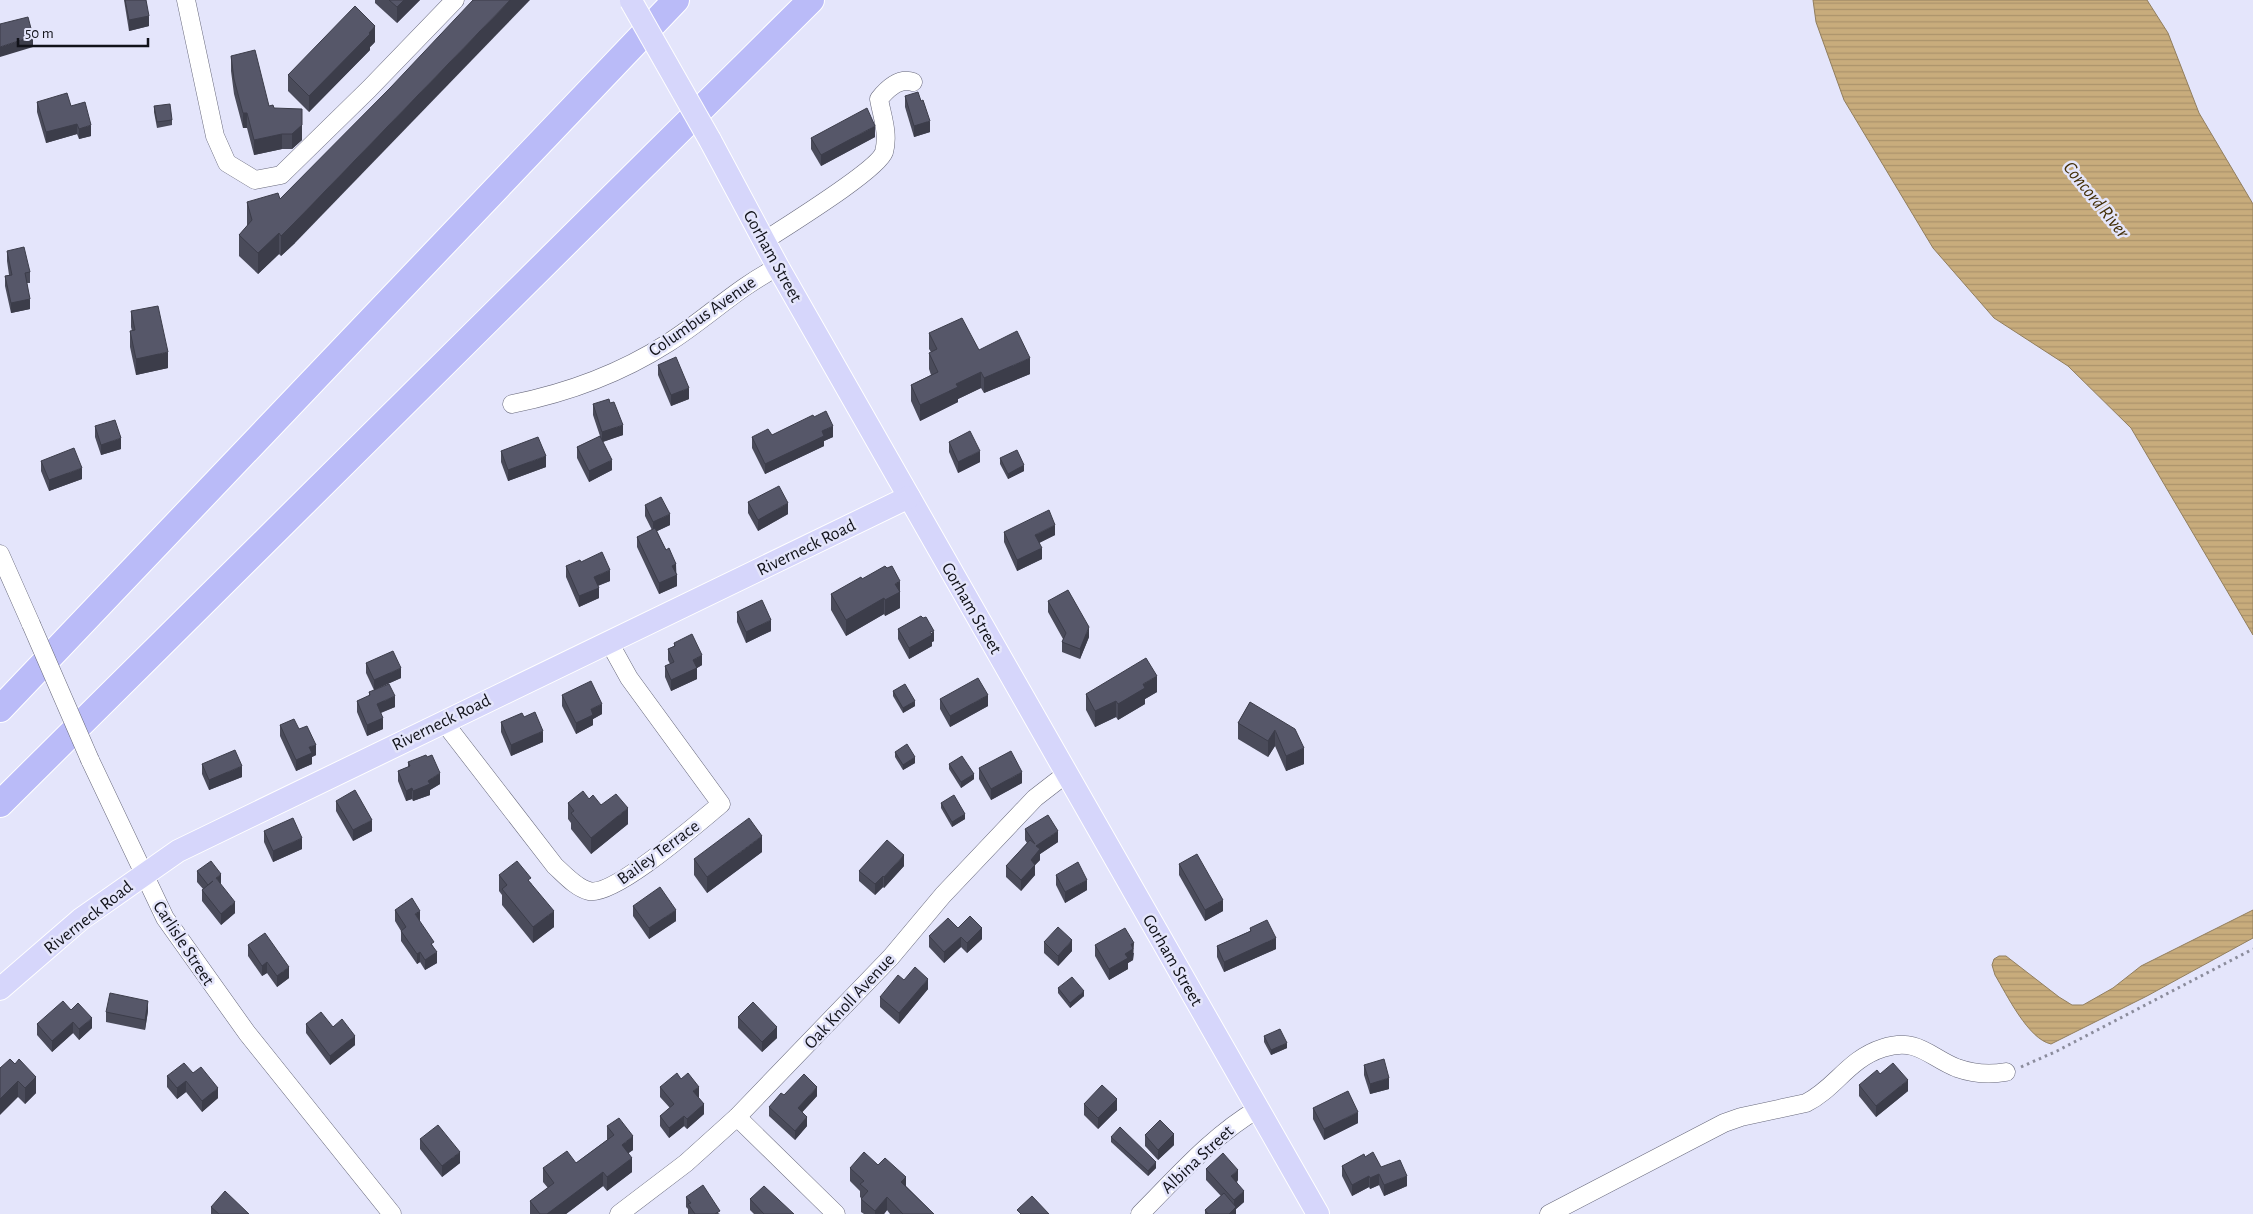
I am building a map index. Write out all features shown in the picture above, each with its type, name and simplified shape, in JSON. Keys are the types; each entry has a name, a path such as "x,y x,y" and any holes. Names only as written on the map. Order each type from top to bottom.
{"highway":[{"path":"0,709 676,0"},
{"path":"0,804 811,0"}],"main road":[{"name":"Gorham Street","path":"631,0 778,266 1318,1214"},
{"name":"Riverneck Road","path":"0,989 81,919 143,874 200,839 909,497"}],"street":[{"path":"186,0 216,136 227,163 255,180 281,175 369,89 455,0"},
{"path":"764,241 850,184 883,154 886,134 879,99 890,86 909,81 914,82"},
{"name":"Columbus Avenue","path":"512,404 556,393 634,362 669,342 750,282 778,266"},
{"name":"Carlisle Street","path":"0,554 90,760 165,918 228,1008 392,1214"},
{"name":"Bailey Terrace","path":"443,721 555,866 588,891 596,892 609,887 648,862 721,804 629,678 609,642"},
{"name":"Oak Knoll Avenue","path":"619,1214 674,1173 737,1117 891,956 1028,804 1066,774"},
{"path":"1550,1214 1724,1123 1741,1117 1806,1103 1822,1093 1850,1065 1881,1049 1892,1046 1912,1045 1933,1054 1957,1068 1992,1075 2006,1072"},
{"name":"Albina Street","path":"1140,1214 1218,1138 1258,1109"},
{"path":"737,1117 836,1214"}],"path":[{"path":"2006,1072 2057,1051 2253,948"}],"water":[{"name":"Concord River","path":"1813,0 2147,0 2168,33 2199,113 2253,204 2253,635 2131,428 2068,366 1994,318 1933,248 1844,100 1816,22"},
{"path":"2253,910 2253,938 2147,996 2051,1044 2034,1034 2026,1025 1995,975 1992,965 1994,959 1999,956 2006,956 2059,997 2072,1005 2083,1005 2113,988 2141,966"}],"building":[{"path":"125,0 146,0 149,16 129,20"},
{"path":"389,0 404,0 397,7"},
{"path":"473,0 510,0 295,222 281,236 279,233 258,253 239,235 252,220 247,202 278,193 280,199 390,88"},
{"path":"355,6 375,26 370,34 309,96 288,75"},
{"path":"28,17 33,36 0,47 0,24"},
{"path":"255,50 269,106 273,105 274,108 302,109 302,125 292,134 282,134 254,140 247,113 243,113 234,79 231,56"},
{"path":"918,92 921,101 923,100 930,121 914,126 905,96"},
{"path":"67,93 71,106 85,102 91,125 79,129 77,124 46,132 37,102"},
{"path":"170,104 172,120 157,122 154,106"},
{"path":"867,108 875,126 821,155 811,138"},
{"path":"24,247 30,272 25,273 30,299 11,303 5,276 12,275 7,251"},
{"path":"158,306 168,352 136,359 130,331 135,330 131,311"},
{"path":"962,318 979,350 1017,331 1030,358 984,378 981,372 956,384 958,387 920,405 911,385 938,372 929,353 937,349 929,333"},
{"path":"676,357 689,388 671,395 658,365"},
{"path":"609,399 610,403 614,402 623,425 602,432 593,404"},
{"path":"826,411 833,426 822,431 824,436 765,464 752,437 768,429 772,435 813,415 814,417"},
{"path":"115,420 121,438 101,445 95,426"},
{"path":"970,431 980,451 958,462 949,442"},
{"path":"600,436 612,460 589,471 577,447"},
{"path":"538,437 546,456 508,470 501,451"},
{"path":"74,448 82,468 49,480 41,461"},
{"path":"1017,450 1024,465 1008,474 1000,458"},
{"path":"779,486 788,503 758,520 748,502"},
{"path":"661,497 670,514 653,522 645,505"},
{"path":"1049,510 1055,525 1035,535 1042,548 1017,560 1004,532"},
{"path":"655,528 666,550 669,548 676,564 672,566 677,575 659,583 637,537"},
{"path":"602,552 610,570 594,577 599,588 579,596 566,566 580,560 581,562"},
{"path":"885,566 887,568 892,566 900,581 895,584 900,592 885,600 884,598 846,620 831,594"},
{"path":"1068,590 1089,627 1080,649 1062,642 1066,633 1048,601"},
{"path":"762,600 771,620 746,632 737,612"},
{"path":"921,616 923,618 926,617 934,631 930,632 932,635 909,648 898,629"},
{"path":"692,634 702,655 693,660 697,668 671,680 665,666 674,662 668,649 675,646 674,643"},
{"path":"393,651 401,668 374,680 366,663"},
{"path":"1146,658 1157,676 1143,684 1145,688 1118,704 1116,701 1095,711 1086,694"},
{"path":"978,678 988,695 950,716 940,699"},
{"path":"591,681 602,704 591,709 593,715 576,723 562,695"},
{"path":"389,684 395,696 377,704 383,718 367,725 357,701 370,695 369,692"},
{"path":"905,684 915,701 903,708 893,691"},
{"path":"1250,702 1295,729 1304,748 1286,756 1275,730 1268,741 1238,723"},
{"path":"535,712 543,731 511,745 501,722 522,713 524,717"},
{"path":"294,719 299,729 307,726 316,745 309,747 312,753 296,760 280,725"},
{"path":"907,744 915,757 903,765 895,752"},
{"path":"235,750 242,766 209,780 202,764"},
{"path":"1011,751 1022,772 991,789 979,768"},
{"path":"426,755 427,757 432,755 440,773 428,781 430,784 413,791 412,788 406,791 398,771 410,766 408,762"},
{"path":"962,756 974,774 961,782 949,764"},
{"path":"355,790 372,820 353,830 336,801"},
{"path":"583,791 589,799 593,795 601,805 616,794 628,808 591,838 571,813 574,811 568,803"},
{"path":"954,795 965,814 952,822 941,803"},
{"path":"1048,815 1058,831 1036,846 1040,849 1031,860 1035,865 1021,880 1006,866 1030,840 1035,844 1025,829"},
{"path":"293,818 302,838 273,851 264,831"},
{"path":"749,818 762,836 707,877 694,859"},
{"path":"887,840 904,855 875,884 859,871"},
{"path":"1197,854 1223,900 1205,910 1179,864"},
{"path":"211,861 221,874 216,878 235,902 221,914 202,890 213,881 208,885 197,871"},
{"path":"517,861 531,878 528,880 554,911 533,927 502,889 507,885 499,875"},
{"path":"1078,862 1087,880 1065,892 1056,875"},
{"path":"660,887 676,910 649,928 633,906"},
{"path":"412,898 420,911 415,914 434,942 431,944 437,952 425,960 420,952 417,954 401,931 406,927 395,910"},
{"path":"970,916 982,928 967,943 961,937 944,952 929,936 948,918 958,928"},
{"path":"1267,920 1276,938 1224,962 1217,946 1251,931 1250,928"},
{"path":"1058,927 1072,940 1058,956 1044,942"},
{"path":"1125,928 1134,943 1131,944 1133,949 1125,954 1128,958 1109,969 1095,945"},
{"path":"265,933 289,967 277,976 267,962 262,966 248,945"},
{"path":"915,967 928,979 899,1013 880,997 898,975 904,980"},
{"path":"1072,977 1084,991 1070,1003 1058,988"},
{"path":"110,993 148,1001 145,1020 106,1012"},
{"path":"63,1001 71,1010 78,1003 92,1018 79,1029 73,1022 52,1041 37,1024"},
{"path":"753,1002 777,1027 762,1042 738,1017"},
{"path":"321,1012 333,1027 342,1019 355,1036 330,1056 306,1024"},
{"path":"1280,1029 1287,1043 1271,1050 1264,1036"},
{"path":"10,1059 15,1064 19,1059 36,1077 25,1088 18,1081 0,1099 0,1068"},
{"path":"1384,1059 1389,1078 1370,1084 1364,1065"},
{"path":"184,1063 193,1073 201,1067 218,1088 202,1101 186,1081 177,1088 167,1076"},
{"path":"1893,1063 1908,1080 1876,1106 1859,1085 1877,1070 1880,1074"},
{"path":"677,1073 681,1079 688,1073 699,1087 693,1091 704,1104 687,1119 684,1116 669,1128 660,1116 674,1104 660,1087"},
{"path":"804,1074 817,1087 798,1108 807,1117 795,1131 769,1107 781,1093 784,1095"},
{"path":"1102,1085 1117,1099 1098,1118 1084,1104"},
{"path":"1348,1091 1358,1112 1324,1129 1313,1108"},
{"path":"619,1118 633,1136 622,1145 632,1158 607,1177 603,1172 547,1214 540,1214 530,1201 554,1183 543,1168 567,1151 576,1163 614,1135 607,1126"},
{"path":"1160,1120 1174,1134 1158,1150 1145,1135"},
{"path":"438,1125 460,1152 442,1166 420,1139"},
{"path":"1120,1127 1156,1162 1148,1171 1111,1137"},
{"path":"864,1152 878,1165 885,1158 906,1177 901,1182 934,1214 903,1214 887,1197 875,1211 861,1199 868,1191 860,1184 864,1181 850,1168"},
{"path":"1373,1152 1381,1167 1400,1160 1407,1176 1384,1185 1379,1174 1370,1178 1369,1176 1352,1185 1342,1166 1364,1154 1365,1157"},
{"path":"1223,1153 1238,1170 1231,1176 1244,1191 1234,1200 1206,1169"},
{"path":"703,1185 720,1211 715,1214 695,1214 688,1204 691,1203 686,1197"},
{"path":"764,1186 794,1214 764,1214 750,1199"},
{"path":"225,1191 249,1214 219,1214 211,1207"},
{"path":"1224,1193 1236,1207 1229,1214 1208,1214 1205,1210"},
{"path":"1032,1196 1049,1214 1021,1214 1017,1210"}]}
